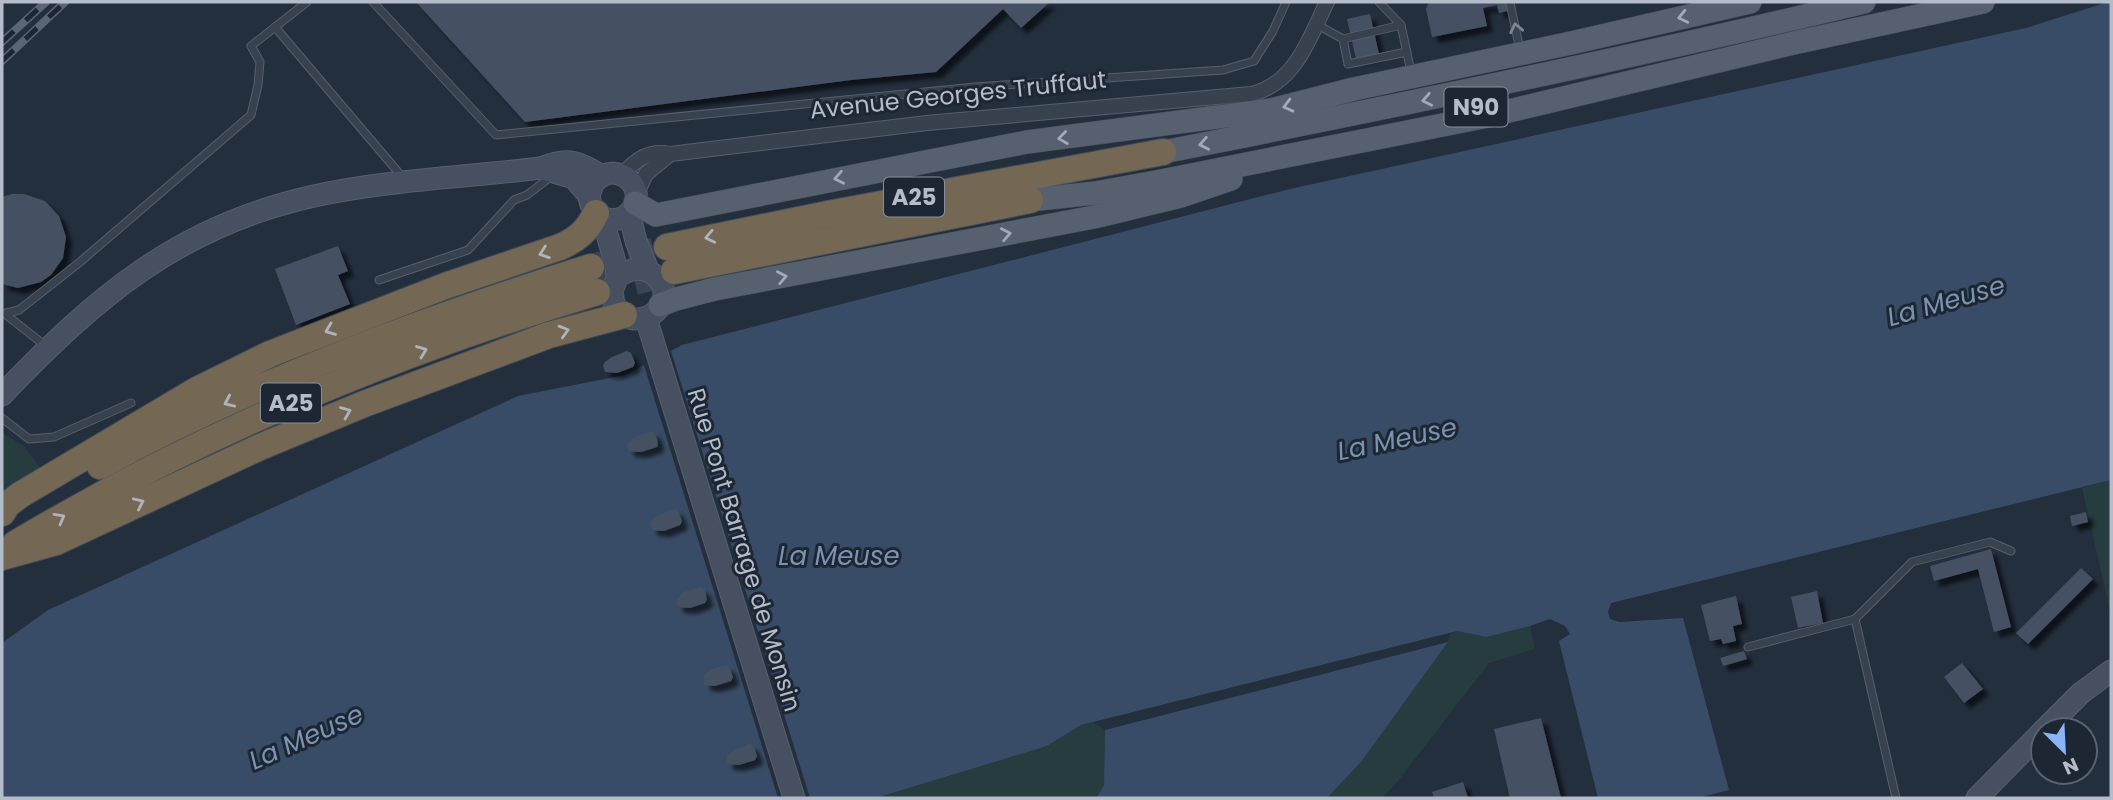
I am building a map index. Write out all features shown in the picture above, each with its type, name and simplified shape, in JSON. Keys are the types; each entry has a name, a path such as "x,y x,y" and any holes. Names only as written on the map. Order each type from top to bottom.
{"highway":[{"name":"A25","path":"663,263 828,214 1163,152"},
{"name":"A25","path":"663,263 1030,200"},
{"path":"2,513 7,505 20,495 232,371 433,291 573,242 585,232 595,208"},
{"name":"A25","path":"2,555 122,484 175,456 281,407 524,314 601,279"},
{"name":"A25","path":"2,523 50,493 163,433 326,360 510,292 601,279"},
{"name":"A25","path":"2,555 56,542 260,447 364,404 550,335 643,313"}],"main road":[{"name":"N90","path":"634,203 656,215 1027,142 1271,110 1724,5 1750,2"},
{"path":"1613,59 1801,2"},
{"name":"N90","path":"1163,152 1467,92 1677,47 1864,2"},
{"name":"N90","path":"1030,200 1156,171 1549,91 1920,2"},
{"name":"N90","path":"1030,200 1108,191 1524,108 1798,42 1983,2"},
{"name":"N90","path":"643,313 676,299 715,289 1104,215 1181,196 1247,175 1336,155 1379,138"}],"street":[{"path":"1316,24 1327,2"},
{"name":"Avenue Georges Truffaut","path":"612,175 656,151 670,155 927,123 1251,94 1264,91 1284,78 1292,69 1316,24"},
{"path":"612,175 593,184 595,208 611,220 619,219 634,203 646,174 670,155"},
{"path":"548,170 558,161 568,161 630,181 639,251 663,263"},
{"path":"2,395 102,298 131,276 184,244 258,212 342,191 548,170 574,178 595,208 613,252 601,279"},
{"path":"601,279 612,291 613,299 643,313 663,291 663,263"},
{"path":"601,279 631,269 663,263"},
{"name":"Rue Pont Barrage de Monsin","path":"643,313 794,798"},
{"path":"2059,716 2081,693 2111,671"},
{"path":"1977,798 2029,746"}],"lane":[{"path":"4,314 19,310 80,262 251,115 260,62 251,46 307,2"},
{"path":"373,2 496,135 975,87 1223,70 1254,61 1273,31 1286,2"},
{"path":"1379,2 1401,25 1412,77"},
{"path":"1510,3 1521,54"},
{"path":"1316,24 1343,39 1401,25"},
{"path":"275,27 407,183"},
{"path":"1343,39 1348,64 1407,52"},
{"path":"379,281 468,250 514,200 527,195 548,170"},
{"path":"4,314 48,348"},
{"path":"2,418 29,439 54,437 131,403"},
{"path":"1748,647 1855,619 1912,562 1990,542 2011,551"},
{"path":"1855,619 1896,798"}],"green space":[{"path":"2,433 24,446 40,468 2,492"},
{"path":"2111,480 2111,615 2082,488"},
{"path":"1530,626 1535,649 1489,663 1382,798 1327,798 1361,762 1448,642 1450,634 1457,631 1486,637"},
{"path":"1094,723 1105,730 1104,785 1096,798 876,798 1047,746 1081,725"}],"water":[{"name":"La Meuse","path":"2111,2 2111,480 1611,603 1608,612 1610,619 1619,622 1683,618 1729,790 1698,798 1598,798 1559,641 1570,634 1565,626 1550,619 1486,637 1457,631 1081,725 1047,746 876,798 2,798 2,643 48,610 518,396 625,375 682,345 1290,189 2026,28"},
{"path":"1448,642 1361,762 1327,798 1096,798 1104,785 1105,730"}],"pier":[{"path":"670,348 810,798 778,798 643,362"}],"building":[{"path":"416,2 1050,2 1021,28 1003,9 936,72 851,80 525,122"},
{"path":"1429,2 1506,2 1508,11 1499,13 1497,5 1483,8 1487,26 1432,37 1426,9"},
{"path":"1370,14 1379,54 1356,59 1347,19"},
{"path":"24,194 45,201 59,216 66,237 63,258 51,275 41,282 18,288 2,284 2,197"},
{"path":"338,246 348,271 338,275 350,304 296,325 275,269"},
{"path":"627,351 631,353 635,363 633,367 617,373 605,372 605,362"},
{"path":"651,431 655,433 657,447 641,452 629,451 629,442"},
{"path":"674,509 678,511 682,521 680,525 664,531 652,530 652,520"},
{"path":"2086,512 2088,522 2072,526 2070,516"},
{"path":"1991,549 2011,627 1994,632 1978,569 1934,581 1930,566"},
{"path":"2081,568 2093,579 2028,644 2016,633"},
{"path":"700,587 704,589 707,599 705,603 690,608 678,607 676,602 684,592"},
{"path":"1817,591 1823,623 1798,628 1791,597"},
{"path":"1736,596 1742,624 1733,626 1736,641 1723,644 1721,639 1710,641 1701,605"},
{"path":"1744,651 1747,659 1723,666 1720,658"},
{"path":"1962,663 1983,689 1964,703 1944,677"},
{"path":"726,665 733,677 731,681 715,686 704,685 704,676 710,670"},
{"path":"1541,718 1561,798 1510,798 1494,729"},
{"path":"750,744 757,756 755,760 739,765 728,764 728,755"},
{"path":"1463,782 1468,798 1434,798 1432,792"}],"tunnel":[{"path":"591,267 667,247"},
{"path":"597,292 673,272"}],"railway":[{"path":"2,42 46,2"},
{"path":"2,61 65,2"}]}
